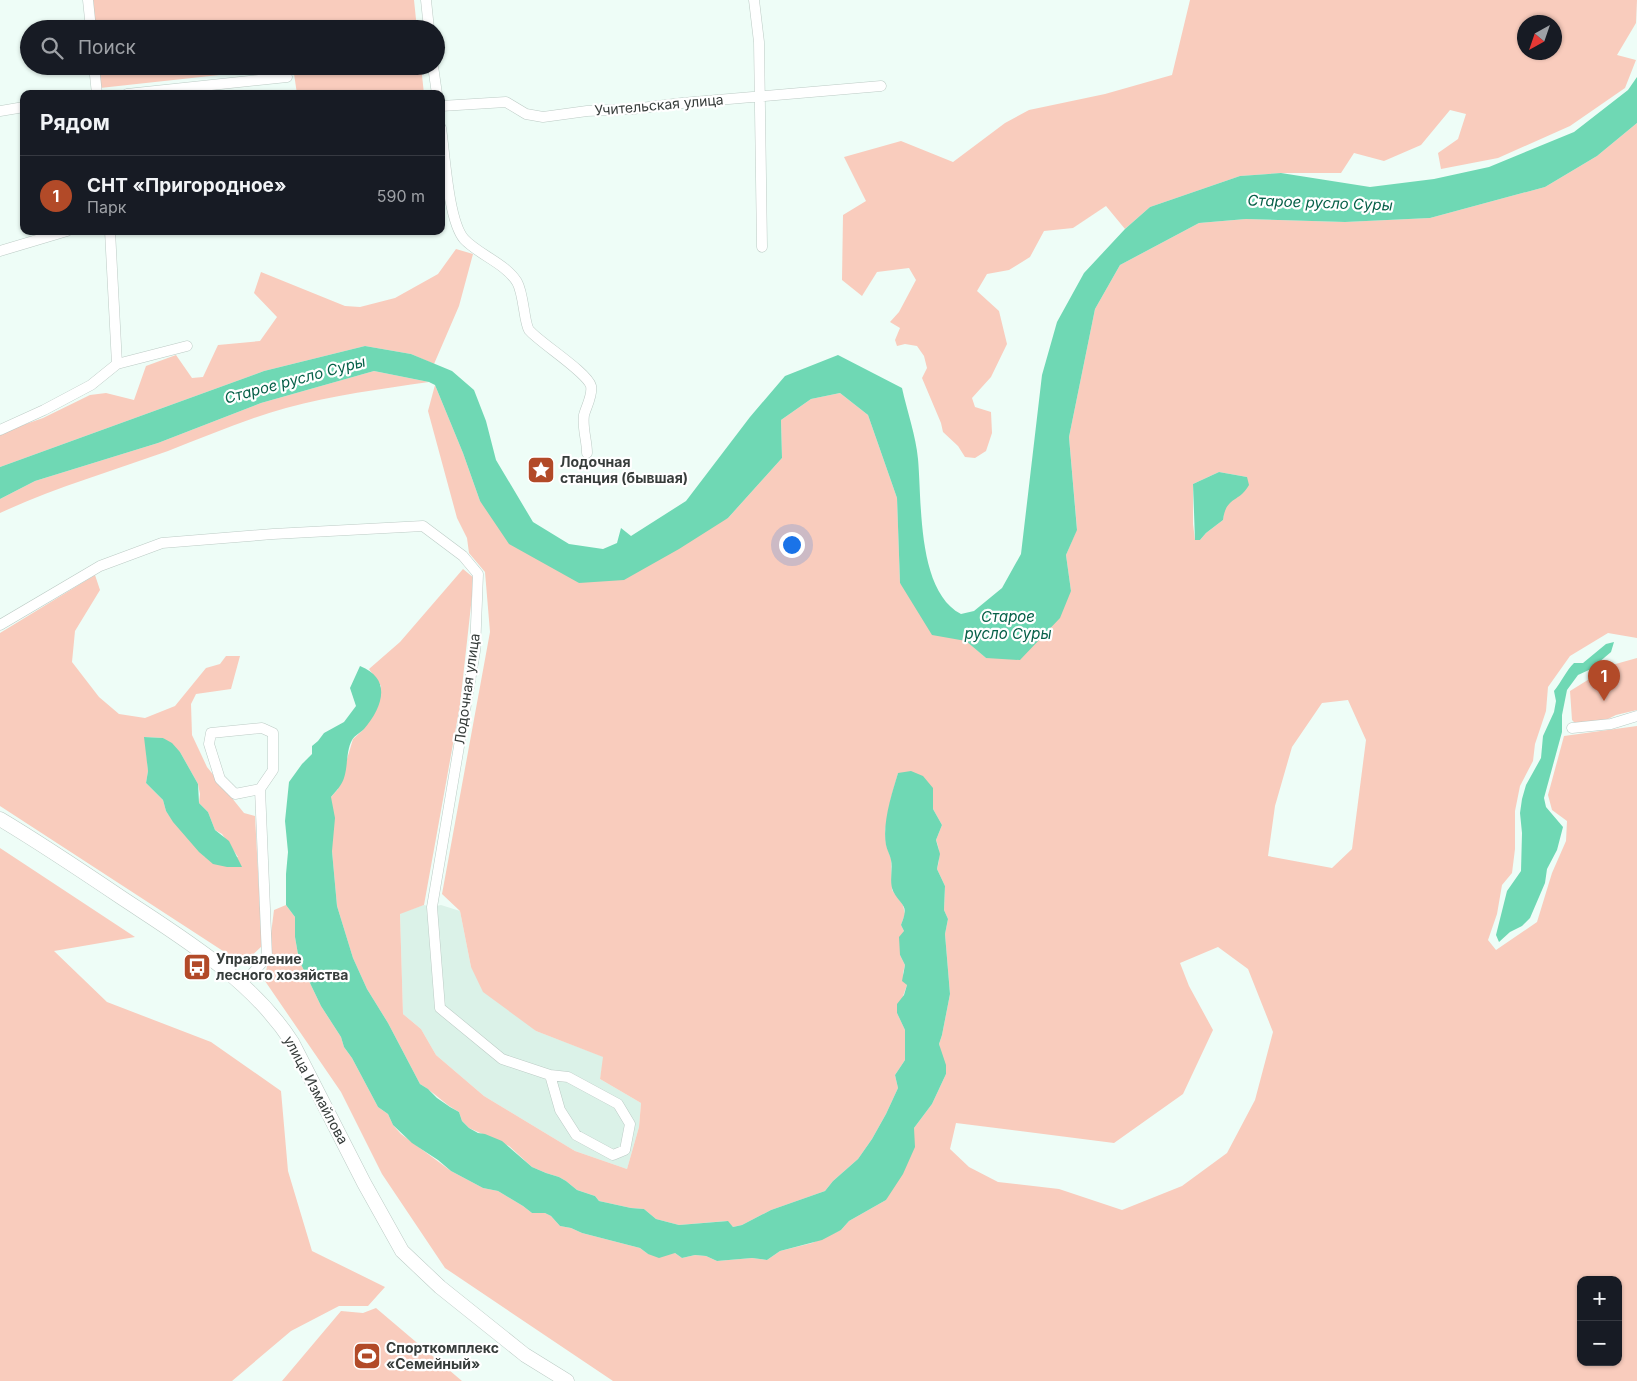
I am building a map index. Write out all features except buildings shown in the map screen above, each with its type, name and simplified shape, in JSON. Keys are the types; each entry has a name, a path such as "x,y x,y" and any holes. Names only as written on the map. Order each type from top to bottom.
{"main road":[{"name":"улица Измайлова","path":"0,819 32,838 198,949 261,1002 280,1023 292,1042 364,1183 402,1250 440,1287 525,1355 567,1381"}],"street":[{"path":"88,0 90,20"},
{"path":"426,0 428,20"},
{"path":"754,0 759,42 762,247"},
{"path":"95,75 97,90"},
{"path":"435,75 437,90"},
{"path":"165,90 288,77"},
{"name":"Учительская улица","path":"445,106 506,102 526,114 543,117 587,111 632,110 682,103 881,86"},
{"path":"0,111 20,108"},
{"path":"445,158 453,217 463,238 509,274 516,282 521,292 528,329 578,371 591,387 584,417 583,431 587,440 587,453"},
{"path":"0,251 54,235"},
{"path":"110,235 117,364"},
{"path":"0,430 44,410 91,385 117,364 187,346"},
{"name":"Лодочная улица","path":"0,625 100,566 162,543 273,534 423,526 463,556 478,574 475,651 432,907 440,1008 502,1059 550,1075 568,1077 618,1104 630,1124 625,1150 613,1155 576,1136 560,1110 550,1075"},
{"path":"1572,728 1611,724 1637,716"},
{"path":"240,983 251,975 267,957 260,788 273,770 273,732 262,728 211,733 209,744 220,779 235,794 260,788"}],"shaded area":[{"path":"93,0 414,0 416,20 94,20"},
{"path":"1190,0 1637,0 1636,23 1617,55 1636,60 1625,88 1570,126 1498,158 1441,169 1438,153 1458,139 1466,114 1450,110 1421,145 1384,161 1354,153 1341,173 1281,173 1240,176 1150,207 1125,229 1106,206 1073,228 1044,231 1030,257 1009,270 987,274 977,291 999,311 1007,344 991,377 972,398 975,407 991,412 992,433 986,451 975,458 965,457 958,446 943,432 922,378 927,368 924,356 917,346 905,344 897,346 895,340 900,328 890,322 899,312 916,280 909,268 877,272 862,296 842,280 843,215 866,201 844,157 901,141 953,162 1005,123 1029,110 1105,94 1172,75"},
{"path":"99,75 219,75 100,88"},
{"path":"294,75 422,75 424,90 296,90"},
{"path":"1637,123 1637,638 1608,633 1570,656 1548,687 1546,711 1535,744 1533,761 1520,786 1515,811 1515,849 1512,873 1502,885 1497,914 1488,940 1496,950 1537,922 1552,873 1566,841 1567,821 1552,810 1548,795 1564,736 1637,726 1637,1381 613,1381 445,1268 382,1174 341,1092 265,981 274,910 286,905 295,917 295,937 299,960 321,1006 341,1037 344,1047 352,1058 378,1107 388,1114 393,1125 401,1134 451,1171 483,1188 498,1191 532,1213 545,1213 551,1216 560,1226 640,1248 648,1254 675,1253 682,1258 695,1255 706,1256 717,1261 752,1258 767,1260 780,1251 812,1243 841,1230 849,1221 886,1200 914,1137 914,1128 932,1104 946,1074 939,1044 950,994 945,934 948,919 944,910 945,886 937,869 939,854 936,840 942,825 933,809 933,796 898,773 885,830 886,844 891,859 892,890 903,905 905,914 901,925 904,931 900,955 905,965 903,973 907,985 897,1013 905,1030 905,1060 895,1075 898,1088 872,1139 858,1159 833,1181 825,1191 771,1210 742,1225 733,1227 727,1221 679,1225 656,1219 644,1209 599,1201 595,1196 577,1190 559,1177 532,1167 509,1146 469,1128 462,1121 459,1112 420,1084 388,1023 367,989 353,958 337,906 332,851 331,797 338,789 353,739 363,730 381,686 369,669 400,642 463,569 474,578 460,705 424,905 400,914 403,1014 421,1029 436,1055 484,1096 575,1151 627,1169 639,1127 641,1103 600,1079 603,1057 536,1031 483,992 471,967 460,911 442,894 490,632 485,572 469,553 467,538 457,518 428,411 435,385 463,453 480,501 579,583 728,518 782,458 781,420 811,399 840,393 868,415 897,498 900,583 986,658 1071,591 1066,555 1077,529 1069,437 1095,309 1120,265 1199,223 1246,219 1345,222 1430,218 1545,187 1597,156","holes":["1219,472 1247,477 1224,509 1223,520 1200,540 1195,540 1193,484","1348,700 1366,740 1352,849 1332,868 1268,856 1275,806 1292,747 1322,703","1218,947 1248,969 1273,1032 1255,1100 1227,1153 1182,1186 1122,1210 1059,1189 998,1182 969,1167 950,1149 956,1123 1114,1143 1183,1094 1213,1030 1189,986 1180,963"]},
{"path":"456,249 473,254 459,306 434,364 411,354 365,346 264,371 0,467 0,433 43,418 90,395 106,393 134,400 146,366 176,355 192,378 203,377 218,345 260,341 277,317 254,293 261,272 345,306 360,307 395,298 438,274"},
{"path":"374,371 429,382 339,396 271,412 62,488 0,513 0,499 35,481 158,443 261,403"},
{"path":"95,575 100,590 75,631 72,662 99,697 119,714 145,718 175,706 206,668 220,664 226,656 240,656 231,689 196,694 191,704 192,735 207,767 244,813 255,816 262,946 243,964 0,806 0,633","holes":["145,737 163,738 180,752 198,784 199,803 208,812 215,830 222,834 238,857 205,857 173,821 166,811 163,800 146,783 148,771"]},
{"path":"1637,658 1637,710 1616,715 1600,723 1577,725 1572,720 1570,691 1612,665"},
{"path":"0,848 135,937 54,951 107,1002 211,1042 281,1091 288,1171 312,1251 385,1287 368,1306 339,1306 291,1331 232,1381 0,1381"},
{"path":"424,905 432,907 441,905 460,911 471,967 536,1031 604,1057 600,1079 641,1103 639,1127 627,1169 575,1151 484,1096 436,1055 421,1029 403,1014 400,913"},
{"name":"Спорткомплекс «Семейный»","path":"376,1308 462,1381 282,1381 341,1311 363,1313"}],"water":[{"name":"Старое русло Суры","path":"1637,77 1637,123 1597,156 1545,187 1430,218 1345,222 1246,219 1199,223 1120,265 1095,309 1069,437 1077,530 1066,555 1071,591 1060,618 1020,660 986,658 966,641 932,635 900,583 897,498 868,415 840,393 811,399 781,420 782,458 728,518 679,549 624,580 579,583 509,544 480,501 463,453 435,385 429,382 374,371 261,403 158,443 35,481 0,499 0,467 264,371 365,346 411,354 452,371 474,390 486,421 496,460 533,522 569,544 603,549 617,543 621,528 631,536 686,501 750,417 785,376 838,355 902,388 917,450 924,544 929,566 936,586 947,603 961,614 974,611 1002,588 1021,554 1042,375 1057,322 1084,273 1125,229 1150,207 1240,176 1281,173 1370,187 1434,179 1489,167 1574,132 1628,90"},
{"path":"1219,472 1247,477 1249,485 1227,507 1223,520 1200,540 1195,540 1193,484"},
{"path":"1614,642 1611,652 1591,669 1578,675 1567,690 1562,715 1562,732 1544,798 1546,807 1563,827 1557,850 1547,869 1545,883 1530,918 1499,942 1496,935 1507,891 1521,871 1522,833 1520,813 1522,799 1526,785 1541,758 1543,736 1554,712 1556,701 1554,691 1574,663 1583,663 1606,644"},
{"path":"360,666 377,678 381,686 381,694 376,712 364,729 352,740 343,781 331,797 335,818 332,851 337,906 353,958 367,989 388,1023 420,1084 459,1112 462,1121 469,1128 502,1141 532,1167 559,1177 577,1190 595,1196 599,1201 644,1209 656,1219 679,1225 728,1221 733,1227 742,1225 771,1210 825,1191 833,1181 858,1159 886,1114 898,1088 895,1075 905,1060 905,1030 897,1013 897,1004 904,995 907,985 902,981 905,965 900,955 899,937 904,931 901,925 905,909 892,887 891,858 886,845 885,828 898,773 911,771 923,776 933,788 933,809 942,825 936,840 940,854 937,869 945,886 944,910 948,919 945,934 950,994 939,1044 946,1065 946,1074 932,1104 914,1128 915,1147 903,1174 886,1200 849,1221 841,1230 822,1240 780,1251 767,1260 752,1258 717,1261 706,1256 695,1255 682,1258 675,1253 659,1258 648,1254 640,1248 560,1226 551,1216 545,1213 532,1213 498,1191 483,1188 451,1171 412,1143 393,1125 388,1114 378,1107 352,1058 344,1047 341,1037 321,1006 299,960 295,937 295,917 286,905 288,852 285,821 289,782 312,754 312,746 324,733 344,722 356,706 350,688"},
{"path":"144,737 163,738 172,743 180,752 198,784 199,803 208,812 215,830 229,841 242,867 227,867 213,864 199,852 173,822 166,811 163,800 146,783 148,771"}],"place":[{"name":"Лодочная станция (бывшая)","path":"541,470"},
{"name":"СНТ «Пригородное»","path":"1604,701"},
{"name":"Управление лесного хозяйства","path":"197,967"},
{"name":"Спорткомплекс «Семейный»","path":"367,1356"}]}
